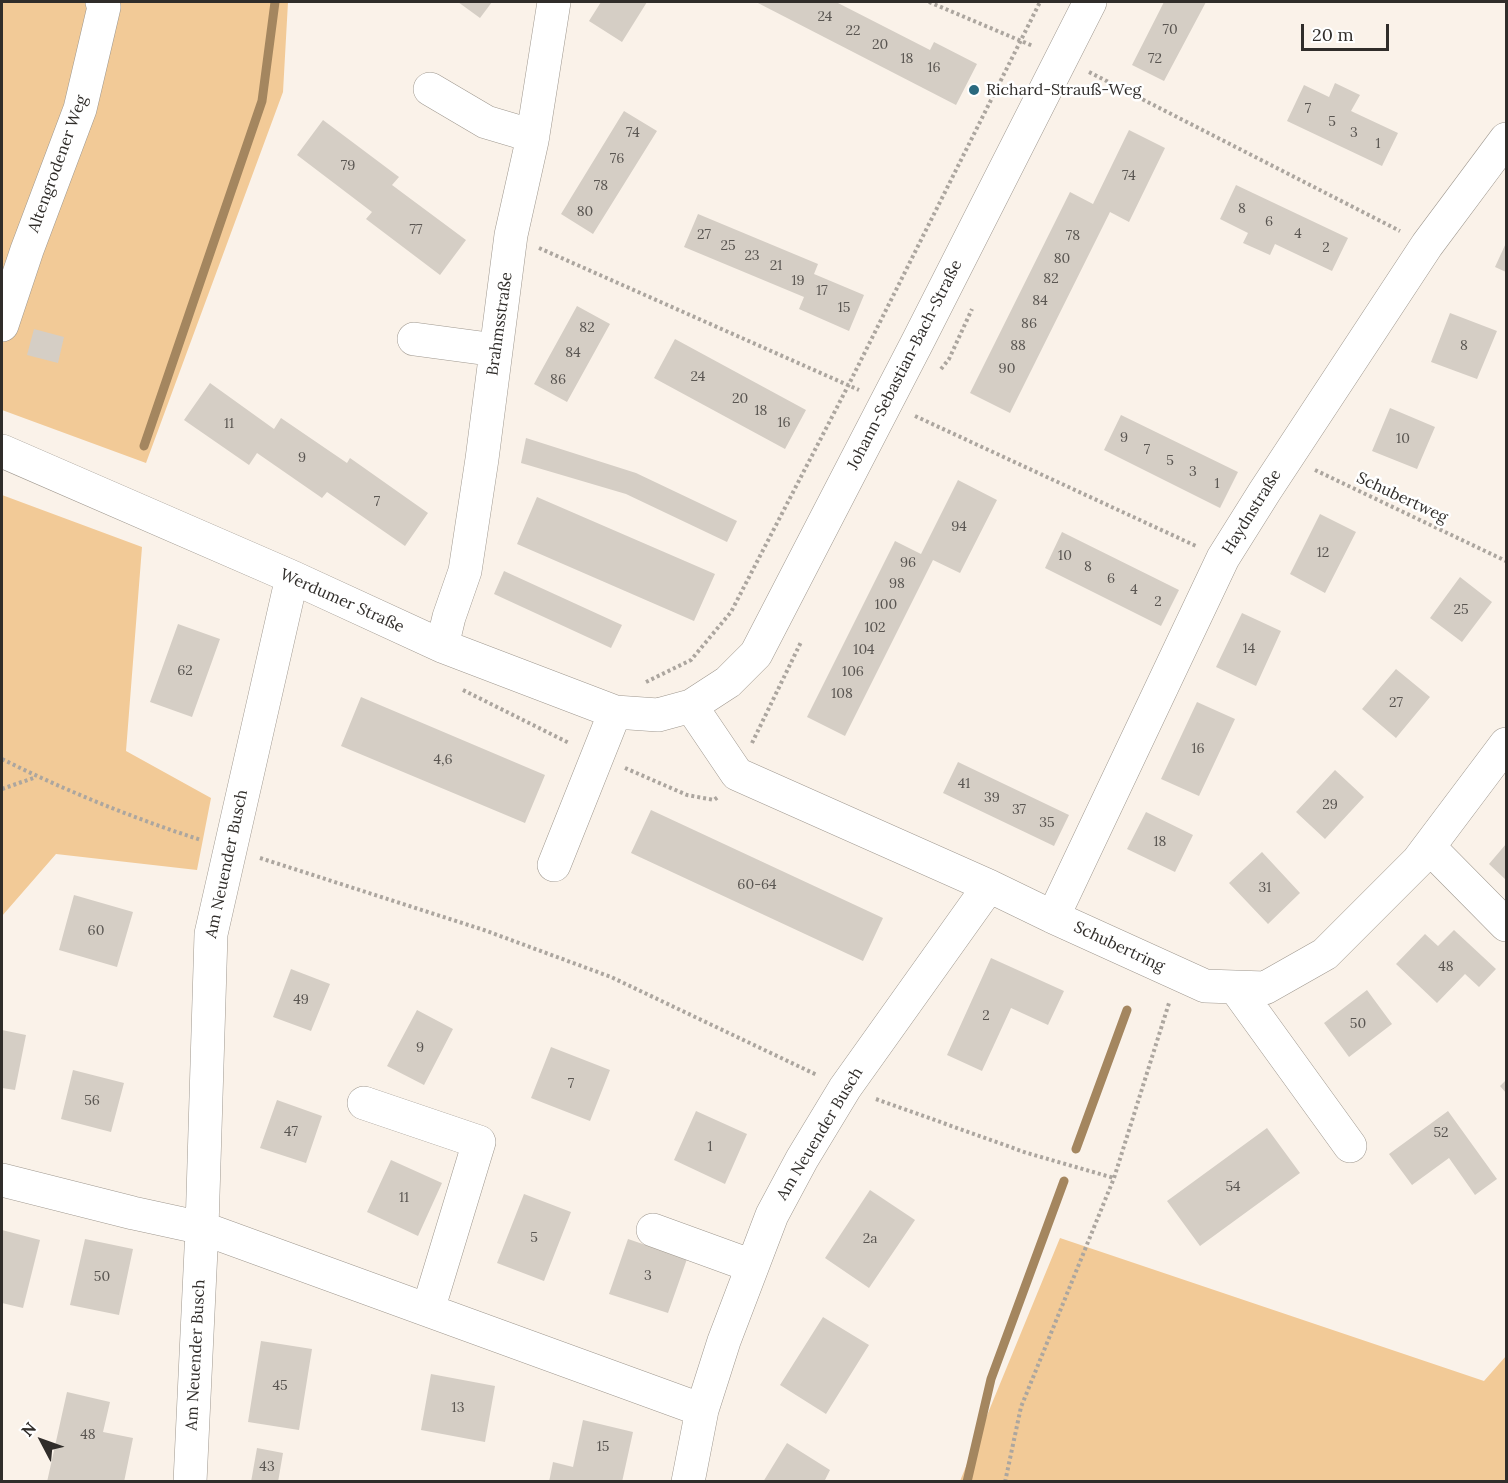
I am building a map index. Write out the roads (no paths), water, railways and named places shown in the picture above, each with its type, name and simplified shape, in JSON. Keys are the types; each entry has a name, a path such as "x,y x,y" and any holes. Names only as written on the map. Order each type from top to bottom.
{"street":[{"name":"Altengrodener Weg","path":"2,325 27,250 80,109 104,7 102,2"},
{"name":"Brahmsstraße","path":"442,646 449,617 465,571 511,235 533,136 554,2"},
{"name":"Johann-Sebastian-Bach-Straße","path":"691,706 728,682 756,654 1090,2"},
{"path":"430,89 486,122 533,136"},
{"name":"Haydnstraße","path":"1053,917 1223,558 1427,245 1506,140"},
{"path":"414,339 496,350"},
{"name":"Werdumer Straße","path":"2,451 292,577 442,646 615,712 658,715 691,706"},
{"name":"Am Neuender Busch","path":"190,1482 202,1228 211,934 292,577"},
{"name":"Schubertring","path":"691,706 736,774 989,886 1204,986 1265,988 1325,954 1418,861 1506,744"},
{"path":"554,865 615,712"},
{"path":"1429,847 1506,925"},
{"name":"Am Neuender Busch","path":"688,1482 702,1410 724,1341 772,1215 845,1088 989,886"},
{"path":"1235,987 1350,1146"},
{"path":"364,1102 479,1142 428,1310"},
{"path":"2,1180 202,1228 702,1410"},
{"path":"653,1230 752,1266"}],"waterway":[{"path":"144,446 262,101 275,2"},
{"path":"1076,1149 1127,1010"},
{"path":"967,1482 991,1379 1064,1181"}],"place":[{"name":"Richard-Strauß-Weg","path":"974,90"}]}
